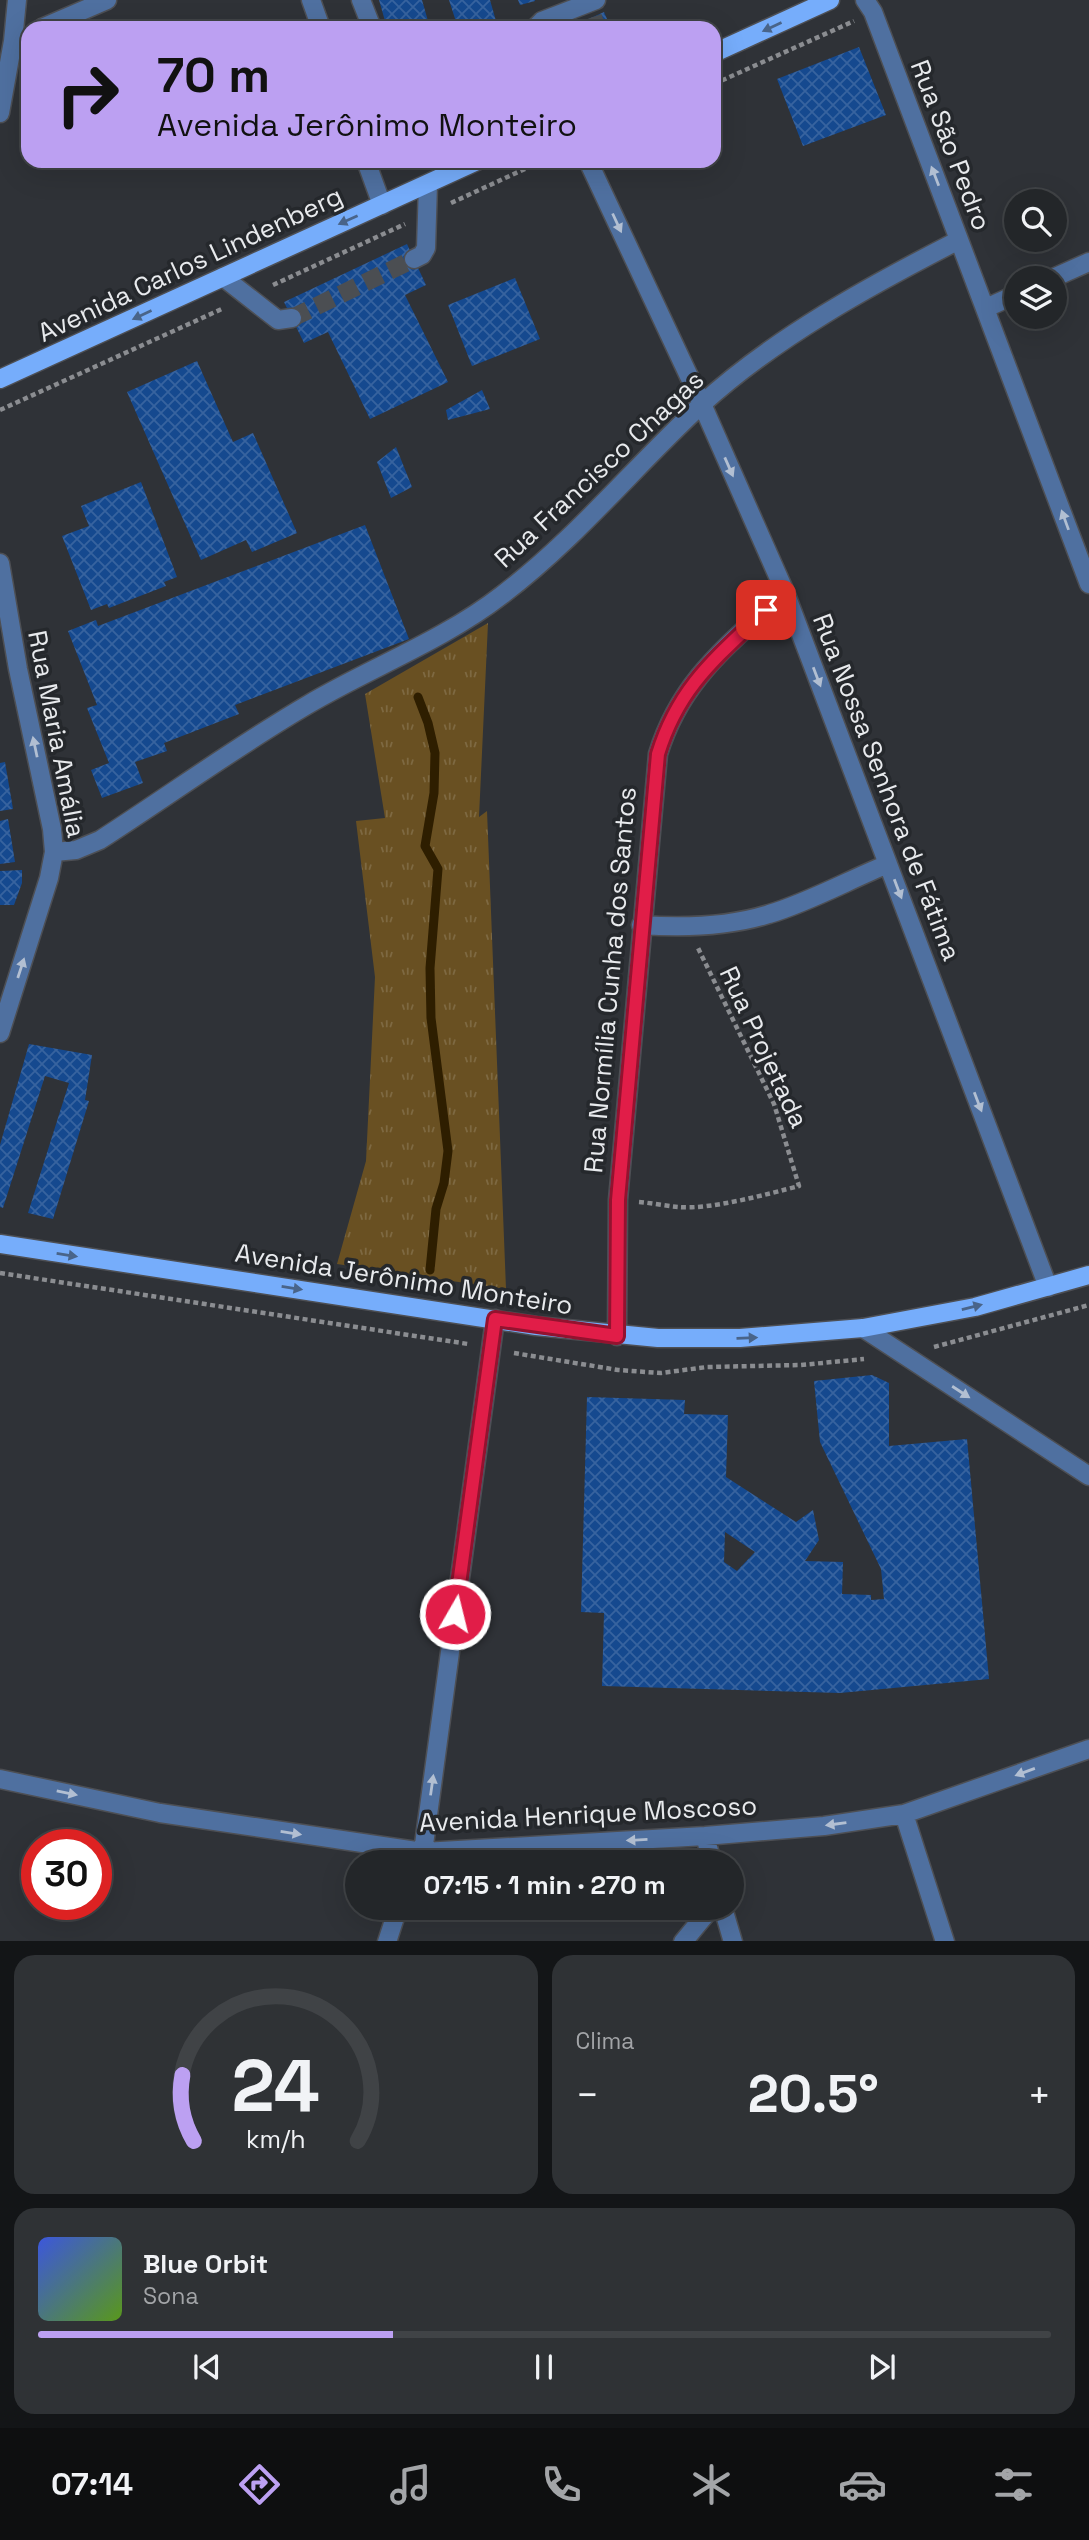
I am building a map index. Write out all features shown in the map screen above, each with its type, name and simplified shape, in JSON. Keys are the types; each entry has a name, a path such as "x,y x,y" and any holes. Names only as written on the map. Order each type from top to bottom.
{"main road":[{"path":"721,50 830,0"},
{"name":"Avenida Carlos Lindenberg","path":"0,379 462,168"},
{"name":"Avenida Jerônimo Monteiro","path":"0,1244 617,1336 740,1338 863,1328 938,1316 1089,1275"}],"street":[{"path":"0,113 20,37 17,0"},
{"path":"58,21 107,0"},
{"path":"311,0 318,21"},
{"path":"361,0 369,21"},
{"path":"542,21 592,5"},
{"name":"Rua São Pedro","path":"869,6 1089,584"},
{"path":"369,168 382,205"},
{"name":"Rua Nossa Senhora de Fátima","path":"591,168 702,404 785,593 1048,1287"},
{"path":"414,259 422,256 426,248 428,184"},
{"name":"Rua Francisco Chagas","path":"54,852 76,850 100,840 309,704 461,623 498,598 556,551 702,404 796,333 901,270 959,240"},
{"path":"1067,272 1089,262"},
{"path":"223,277 278,320 292,318"},
{"path":"986,308 1004,300"},
{"name":"Rua Maria Amália","path":"0,563 18,668 52,829 54,852 49,878 0,1033"},
{"name":"Rua Normília Cunha dos Santos","path":"617,1336 618,1200 654,775 658,754 669,723 697,677 785,593"},
{"path":"641,926 687,927 771,914 888,864"},
{"path":"422,1850 495,1319"},
{"path":"863,1328 1089,1476"},
{"name":"Avenida Henrique Moscoso","path":"516,1850 824,1826 904,1814 1089,1749"},
{"name":"Avenida Henrique Moscoso","path":"0,1779 160,1813 379,1850"},
{"path":"904,1814 944,1941"},
{"path":"705,1836 709,1850"},
{"path":"387,1941 394,1920"},
{"path":"683,1941 701,1920"},
{"path":"727,1920 733,1941"}],"path":[{"path":"721,80 869,6"},
{"name":"Rua Projetada","path":"618,1200 670,1205 676,1208 743,1199 799,1186 774,1104 687,927"}],"green space":[{"path":"488,623 479,817 487,811 506,1289 337,1264 366,1161 375,977 356,821 385,818 365,694"}],"building":[{"path":"379,0 422,0 428,21 385,21"},
{"path":"449,0 490,0 496,21 456,21"},
{"path":"518,0 535,0 535,1 520,5"},
{"path":"604,12 608,21 584,21"},
{"path":"859,47 886,115 803,146 777,79"},
{"path":"407,244 426,285 405,295 448,382 370,419 328,332 304,343 284,302"},
{"path":"515,278 540,339 472,366 448,305"},
{"path":"197,361 233,442 253,433 297,533 252,552 246,540 201,560 127,392"},
{"path":"482,390 490,409 448,420 446,410"},
{"path":"396,447 412,487 391,498 377,462"},
{"path":"141,482 177,577 164,582 166,586 109,608 107,604 91,610 62,536 89,526 81,506"},
{"path":"365,525 409,639 235,705 239,714 164,743 167,751 135,762 143,783 102,798 91,770 109,763 87,708 97,705 68,631 96,620 98,626"},
{"path":"5,762 13,809 0,811 0,763"},
{"path":"8,819 15,862 0,864 0,821"},
{"path":"22,870 22,883 14,905 0,905 0,871"},
{"path":"29,1044 92,1055 85,1100 89,1101 53,1219 28,1213 69,1083 45,1076 3,1208 0,1207 0,1145"},
{"path":"872,1375 889,1383 889,1446 967,1439 989,1679 840,1693 602,1686 604,1613 581,1612 587,1397 685,1400 684,1414 728,1415 726,1477 796,1522 813,1510 819,1540 805,1561 843,1562 842,1594 871,1595 871,1600 884,1599 881,1569 820,1442 814,1381","holes":["725,1532 755,1552 737,1571 724,1562"]}],"waterway":[{"path":"418,697 435,753 434,793 425,846 438,869 430,968 431,1018 448,1151 444,1183 436,1209 430,1270"}],"tunnel":[{"path":"593,17 594,21"},
{"path":"292,318 414,259"}],"route":[{"path":"455,1614 495,1319 617,1336 618,1200 654,775 658,754 673,713 697,677 766,610"}]}
